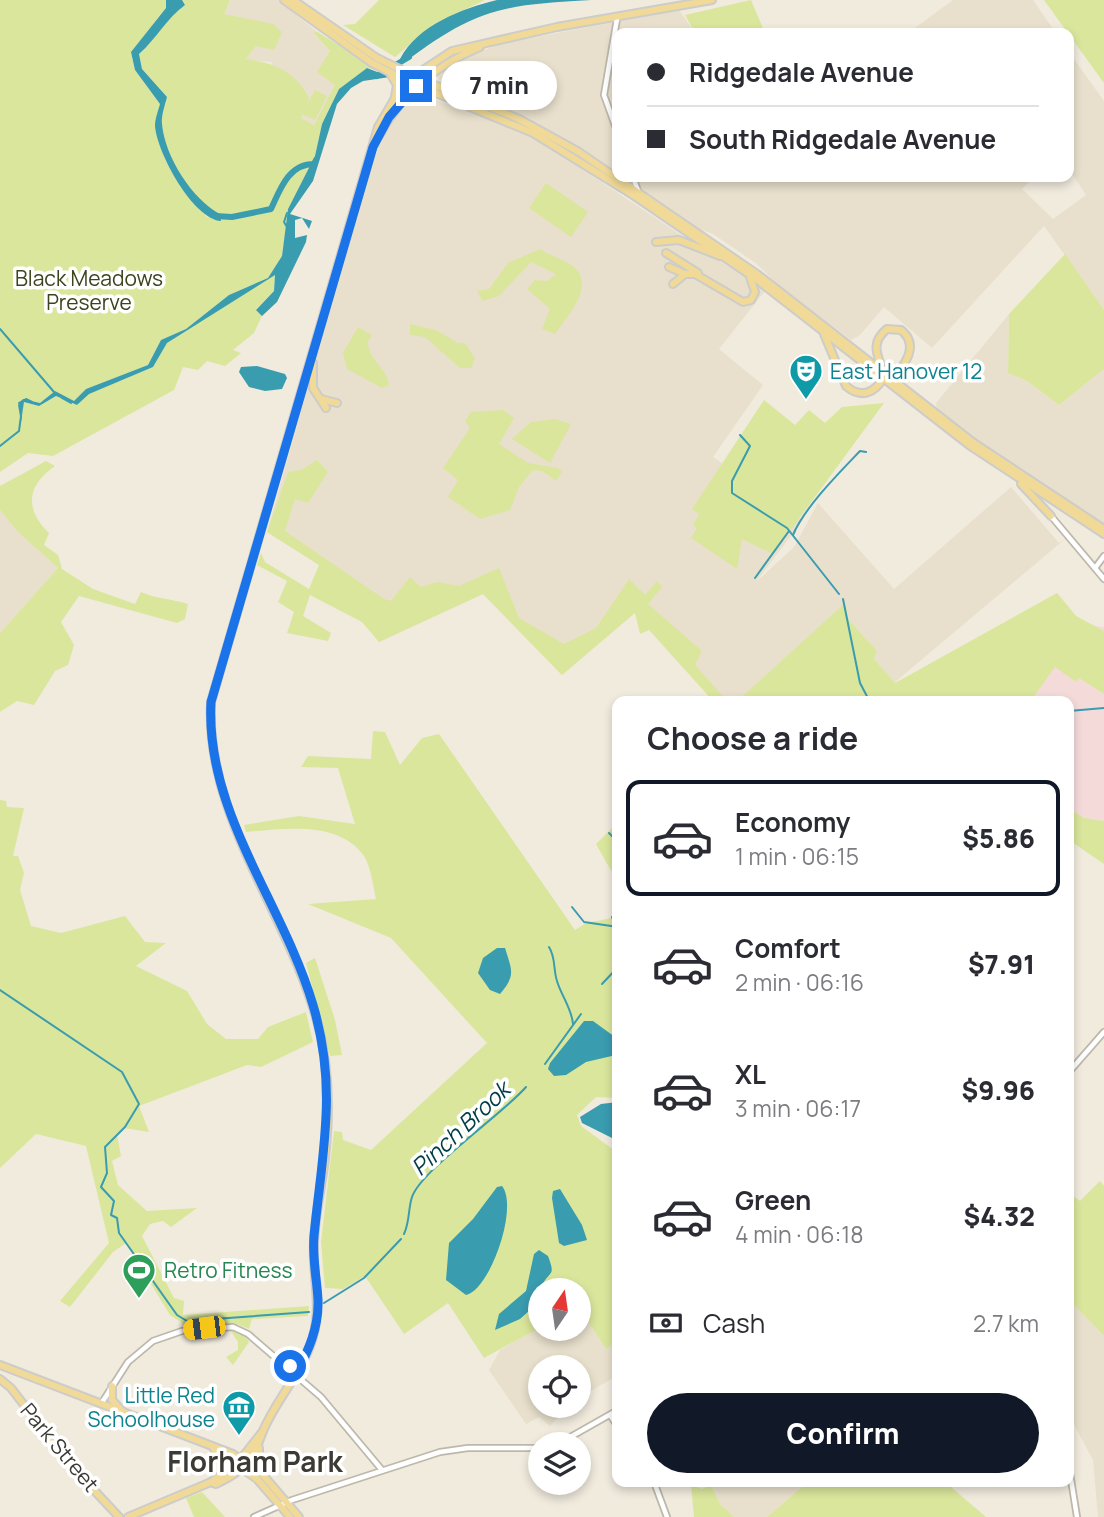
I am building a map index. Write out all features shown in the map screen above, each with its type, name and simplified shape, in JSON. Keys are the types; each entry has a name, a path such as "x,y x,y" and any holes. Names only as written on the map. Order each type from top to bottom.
{"main road":[{"path":"284,0 375,61 407,73 411,79"},
{"path":"293,0 398,79 411,79 544,139 724,257 1006,466 1104,532"},
{"path":"128,1517 211,1482 242,1463 309,1349 318,1311 314,1243 326,1143 325,1066 318,1023 300,967 229,810 215,757 210,717 214,685 381,120 394,98 411,79 453,51 557,27 617,19 691,2 712,0"},
{"path":"373,147 389,117 419,83 438,68 492,42"},
{"path":"438,68 434,78 450,91"},
{"path":"394,98 398,79"},
{"path":"419,83 450,91 545,132 612,176"},
{"path":"620,182 753,271 887,379 1013,475 1104,532"},
{"path":"656,242 679,240 724,257"},
{"path":"679,240 667,243 665,251 710,283"},
{"path":"669,267 685,274 695,274 735,299 746,302 755,292 748,274"},
{"path":"673,284 685,274"},
{"path":"823,332 843,382 850,390 869,393 887,379 910,351 908,338 901,330 887,329 877,342 876,356 887,379"},
{"path":"318,334 311,377 313,388 326,408"},
{"path":"321,399 337,403"},
{"path":"1013,475 1051,516"},
{"path":"0,1365 212,1448 242,1463 299,1517"},
{"path":"3,1380 16,1372"},
{"name":"Park Street","path":"3,1380 67,1461 119,1517"},
{"path":"113,1386 112,1400 124,1414"},
{"path":"263,1431 259,1443 259,1463 290,1517"},
{"path":"211,1482 216,1484 224,1480 259,1443"},
{"path":"212,1448 221,1448 266,1479"},
{"path":"219,1453 226,1465 221,1475"}],"street":[{"path":"615,28 617,19"},
{"path":"612,49 604,96 612,118"},
{"path":"636,182 643,197"},
{"path":"1051,516 1104,579"},
{"path":"1095,568 1104,556"},
{"path":"1074,1066 1104,1032"},
{"path":"100,1405 133,1356 153,1341 173,1333 228,1326 242,1331 325,1401 382,1470"},
{"path":"285,1366 296,1364 309,1349"},
{"path":"580,1432 610,1415 612,1418"},
{"path":"254,1517 283,1504 382,1470 459,1448 528,1448"},
{"path":"655,1487 667,1517"},
{"path":"1072,1487 1077,1517"}],"shaded area":[{"path":"230,0 278,0 316,31 314,35 330,51 336,85 314,125 301,118 271,62 245,60 256,46 224,14"},
{"path":"953,0 1033,0 1053,28 915,28"},
{"path":"679,10 692,28 612,28 612,170 546,129 439,81 437,76 443,68 499,44"},
{"path":"1074,59 1104,101 1104,310 1044,226 932,348 884,307 860,335 851,340 780,287 757,264 713,234 694,227 628,182 1029,182 1022,189 1053,219 1086,195 1074,177"},
{"path":"415,93 499,121 537,139 765,291 719,349 763,385 713,457 803,520 756,582 794,547 818,503 894,589 1011,487 1059,543 1065,539 894,683 874,659 877,651 849,620 845,604 743,696 709,696 706,693 710,689 635,612 562,675 483,594 379,642 319,565 267,532 360,201 379,145 401,109"},
{"path":"1009,314 1008,373 1027,381 1059,405 1104,369 1104,524 988,448 937,408 936,403"},
{"path":"0,510 17,531 58,568 0,633"},
{"path":"1057,593 1076,616 1089,625 1104,627 1104,821 1084,818 1074,811 1074,696 906,696"},
{"path":"1074,1305 1104,1336 1104,1517 1098,1517 1093,1460 1074,1424"},
{"path":"592,1328 606,1349 612,1345 612,1379 591,1391 591,1355 528,1355 528,1418 537,1418 526,1424 489,1370 500,1350 528,1334 528,1341 591,1341"},
{"path":"540,1418 558,1418 550,1426"},
{"path":"712,1487 802,1487 767,1517 734,1517 720,1504"}],"green space":[{"name":"Black Meadows Preserve","path":"0,0 166,0 166,8 131,52 135,70 160,104 159,138 168,166 207,217 220,214 199,198 174,163 162,124 167,97 142,69 139,54 185,5 182,0 230,0 224,14 273,24 282,32 274,50 256,46 246,59 275,66 290,75 309,98 307,105 315,90 327,96 315,120 302,114 301,118 314,125 335,85 317,72 330,51 314,34 316,31 380,71 367,68 339,89 322,124 315,156 288,209 282,256 268,278 275,274 274,291 256,309 262,316 254,333 233,350 241,353 225,366 207,361 198,370 183,367 174,390 53,456 28,453 0,472","holes":["268,278 167,343 153,367 88,394 77,405 56,396 39,406 24,402 21,419 23,399 40,403 55,391 74,402 86,389 148,365 161,340 186,329 229,295"]},
{"path":"379,0 485,0 434,24 395,57 343,25 355,24"},
{"path":"751,0 763,28 692,28 685,15"},
{"path":"1044,0 1104,0 1104,83 1074,42 1074,28 1064,28"},
{"path":"546,183 588,212 571,237 529,208"},
{"path":"540,249 570,264 582,280 573,309 555,334 542,329 550,309 527,289 535,280 547,281 556,274 531,262 499,296 483,301 477,291 489,289 508,263"},
{"path":"1065,254 1104,310 1104,369 1059,405 1027,381 1008,373 1009,314"},
{"path":"410,324 436,330 458,343 465,343 475,358 471,368 460,368 425,337 410,335"},
{"path":"358,327 372,335 368,341 371,354 385,373 389,385 382,388 347,369 343,353"},
{"path":"764,400 795,425 809,410 825,423 842,407 884,403 773,554 742,539 737,569 691,538 697,528 693,525 699,514 692,509"},
{"path":"503,410 514,418 499,444 528,463 558,468 562,472 556,481 542,471 533,470 519,487 510,510 480,519 448,497 458,480 443,468 470,428 465,421 471,412"},
{"path":"555,419 571,424 550,463 512,439 531,422"},
{"path":"317,460 328,472 308,503 295,499 285,531 384,599 391,601 410,577 421,587 437,582 459,586 499,568 519,618 564,644 596,628 629,579 645,595 657,581 662,587 648,604 702,651 695,665 723,696 709,696 649,630 640,634 635,613 562,675 483,594 379,642 362,622 310,595 303,616 331,633 328,641 287,633 294,612 278,602 287,581 257,565 261,553 265,562 309,589 319,565 267,532 288,472 301,470"},
{"path":"46,461 55,466 34,489 33,506 35,515 49,533 44,545 58,555 62,569 93,589 135,604 141,592 188,604 185,619 177,623 79,596 61,622 74,645 68,665 55,671 34,705 17,701 0,712 0,633 58,568 17,531 0,510 0,486"},
{"path":"1057,593 1076,616 1104,631 1104,694 1079,678 1076,682 1055,667 1034,696 743,696 845,603 849,620 877,651 874,659 895,683"},
{"path":"373,731 385,732 400,765 422,738 439,734 575,930 586,923 612,918 612,1098 596,1097 577,1115 581,1126 612,1149 612,1345 606,1349 592,1328 592,1278 528,1278 528,1334 484,1358 448,1303 404,1334 365,1276 343,1289 325,1288 321,1242 334,1131 342,1132 343,1140 371,1150 487,1043 391,938 308,904 376,899 366,860 353,845 340,837 310,829 246,832 244,825 299,816 355,824 338,768 301,767 308,756 371,759"},
{"path":"0,800 6,801 7,807 24,808 13,856 18,856 24,873 20,890 31,926 61,933 125,916 145,942 166,943 136,966 187,991 207,1024 226,1039 258,1039 268,1027 306,1012 313,1042 261,1067 247,1065 139,1106 149,1132 124,1128 117,1135 121,1156 112,1161 118,1185 147,1211 197,1208 171,1227 163,1221 150,1224 142,1236 174,1298 184,1301 183,1315 309,1306 308,1316 252,1319 249,1329 237,1324 249,1342 233,1365 226,1357 238,1350 238,1342 230,1330 193,1330 170,1315 126,1243 113,1252 70,1307 60,1301 109,1243 86,1146 36,1134 0,1168"},
{"path":"1074,811 1084,818 1104,821 1104,864 1074,843"},
{"path":"612,828 612,872 596,844"},
{"path":"315,958 335,1020 342,1055 330,1056 306,963"},
{"path":"1100,1181 1104,1186 1104,1336 1074,1305 1074,1197 1080,1201"},
{"path":"691,1487 712,1487 720,1504 734,1517 694,1517"},
{"path":"802,1487 951,1487 986,1517 767,1517"},
{"path":"202,1492 225,1517 194,1517 186,1498"}],"water":[{"path":"166,0 182,0 185,5 139,54 142,69 167,97 162,124 174,163 190,188 220,214 221,221 199,209 178,183 157,138 155,126 160,104 135,70 131,52 166,8"},
{"path":"497,0 591,0 535,4 492,13 452,30 405,62 400,59 418,37 442,20"},
{"path":"367,68 390,77 363,81 351,88 337,104 313,181 290,214 312,221 309,229 302,218 295,220 295,238 307,235 306,242 277,302 262,316 256,310 274,291 275,275 167,343 153,367 89,394 77,405 56,396 39,406 24,402 21,422 18,405 23,399 40,403 55,391 74,401 86,389 148,365 161,340 186,329 229,295 268,278 282,256 288,209 315,156 322,124 339,89"},
{"path":"257,366 285,374 287,378 282,389 265,391 249,387 239,372 241,367"},
{"path":"497,948 505,948 511,972 509,982 500,994 490,990 478,973 483,958"},
{"path":"584,1021 593,1021 612,1035 612,1056 586,1062 566,1075 554,1076 548,1069"},
{"path":"612,1103 612,1138 582,1123 580,1117 601,1104"},
{"path":"502,1186 507,1211 499,1246 484,1279 475,1290 466,1295 446,1280 449,1243 473,1219 497,1187"},
{"path":"560,1189 582,1225 587,1240 564,1246 559,1243 552,1198 553,1191"},
{"path":"539,1250 548,1256 552,1270 547,1278 529,1278 534,1254"},
{"path":"528,1282 528,1312 520,1319 495,1330 499,1314 526,1291"}],"waterway":[{"path":"377,76 409,57"},
{"path":"215,216 232,217 271,209 291,173 305,165 314,164 316,160"},
{"path":"287,213 284,222 287,227"},
{"path":"0,329 54,392"},
{"path":"62,398 71,403"},
{"path":"19,403 26,399 32,402"},
{"path":"0,446 19,431 21,416"},
{"path":"740,435 750,446 732,481 732,493 787,528 839,594"},
{"path":"793,535 823,491 860,451 866,452"},
{"path":"755,578 789,531"},
{"path":"843,599 860,683 867,696"},
{"name":"Pinch Brook","path":"1074,711 1104,708"},
{"path":"609,833 612,836"},
{"path":"572,907 584,922 612,926"},
{"path":"549,947 557,981 573,1024"},
{"name":"Pinch Brook","path":"602,984 612,973"},
{"name":"Pinch Brook","path":"0,990 122,1072 139,1104 125,1127 105,1147 107,1173 101,1187 114,1201 111,1215 117,1218 119,1233 177,1315 187,1321 309,1312"},
{"name":"Pinch Brook","path":"545,1064 581,1014"},
{"name":"Pinch Brook","path":"404,1234 412,1197 419,1186 446,1157 526,1087"},
{"name":"Pinch Brook","path":"324,1303 364,1278 401,1239"}],"place":[{"name":"East Hanover 12","path":"806,401"},
{"name":"Retro Fitness","path":"139,1300"},
{"name":"Little Red Schoolhouse","path":"239,1437"}],"district":[{"name":"Florham Park","path":"255,1461"}],"route":[{"path":"290,1366 285,1366 296,1375 312,1341 318,1311 314,1243 327,1137 324,1052 313,1004 300,967 225,800 211,737 211,702 373,147 389,117 416,86"}]}
